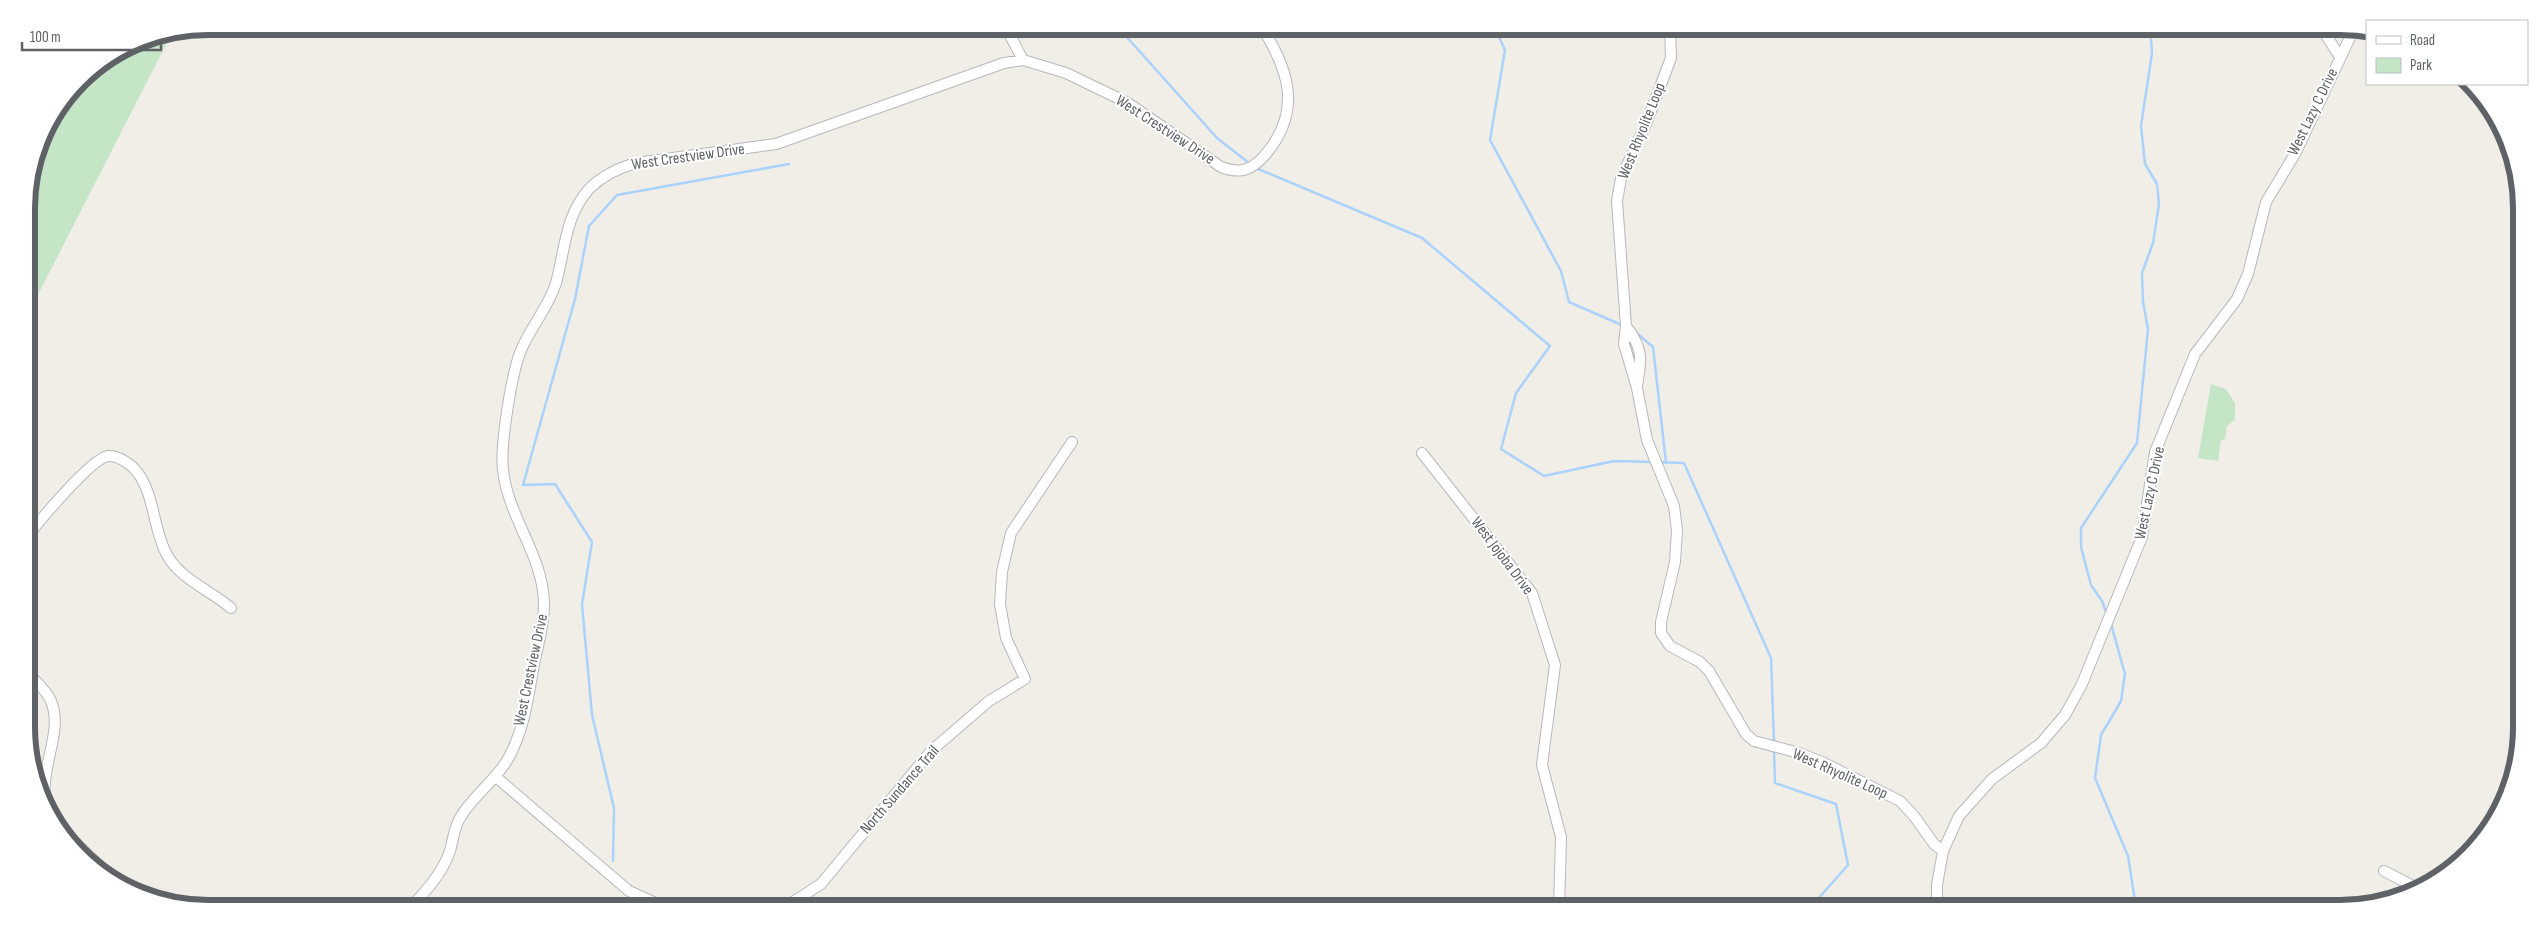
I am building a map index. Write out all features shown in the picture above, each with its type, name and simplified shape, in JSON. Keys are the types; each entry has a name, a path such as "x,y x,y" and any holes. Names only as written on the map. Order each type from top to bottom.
{"street":[{"path":"1009,35 1023,60"},
{"name":"West Crestview Drive","path":"418,900 434,882 450,852 458,821 465,810 496,777 509,757 518,734 537,648 544,606 541,581 534,556 507,498 502,468 503,448 514,373 523,346 547,306 556,284 567,228 577,206 589,190 602,177 618,168 636,163 776,144 1004,63 1023,60 1066,73 1128,103 1221,167 1234,172 1244,171 1258,163 1276,142 1286,124 1289,109 1287,86 1277,58 1266,35"},
{"name":"West Rhyolite Loop","path":"1670,35 1671,58 1646,124 1621,178 1616,201 1626,326 1626,355 1637,388 1643,426 1674,506 1677,530 1675,562 1661,622 1661,633 1670,646 1700,662 1709,671 1746,734 1754,741 1799,753 1824,763 1900,801 1914,816 1934,844 1943,851"},
{"path":"2326,35 2340,57"},
{"name":"West Lazy C Drive","path":"1937,900 1937,885 1943,851 1959,816 1992,779 2042,743 2065,715 2082,684 2142,537 2155,452 2195,354 2237,299 2248,274 2266,202 2295,154 2351,35"},
{"name":"West Rhyolite Loop","path":"1626,326 1639,346 1641,357 1637,388"},
{"name":"North Sundance Trail","path":"796,900 821,884 931,751 989,701 1025,679 1006,638 1000,604 1002,572 1012,534 1072,442"},
{"name":"West Jojoba Drive","path":"1422,453 1532,593 1556,664 1542,764 1561,837 1559,900"},
{"path":"35,527 92,466 108,456 122,460 138,472 145,488 156,539 167,555 181,572 231,608"},
{"path":"35,681 46,693 54,714 44,783"},
{"path":"496,777 629,891 649,900"},
{"path":"2384,871 2411,885"}],"green space":[{"path":"169,39 35,300 35,197 38,174 44,152 58,121 78,94 112,64 142,48"},
{"path":"2211,384 2226,389 2235,403 2235,420 2227,426 2225,439 2221,440 2218,461 2198,458"}],"waterway":[{"path":"1125,35 1217,138 1249,163"},
{"path":"1498,35 1505,50 1490,140 1561,271 1569,302 1624,326"},
{"path":"2107,614 2102,601 2091,585 2081,547 2081,528 2137,443 2148,329 2143,302 2142,273 2153,243 2159,204 2157,184 2145,164 2141,126 2152,53 2151,35"},
{"path":"613,861 614,808 592,715 582,604 592,542 555,484 523,485 575,299 589,226 617,195 789,164"},
{"path":"1256,168 1422,238 1550,346 1516,393 1501,449 1544,476 1614,461 1652,462"},
{"path":"1633,330 1653,347 1666,463"},
{"path":"1660,462 1684,463 1771,658 1774,742"},
{"path":"2111,624 2125,674 2121,701 2101,735 2095,778 2128,856 2135,900"},
{"path":"1774,750 1775,783 1836,804 1848,865 1817,900"}]}
